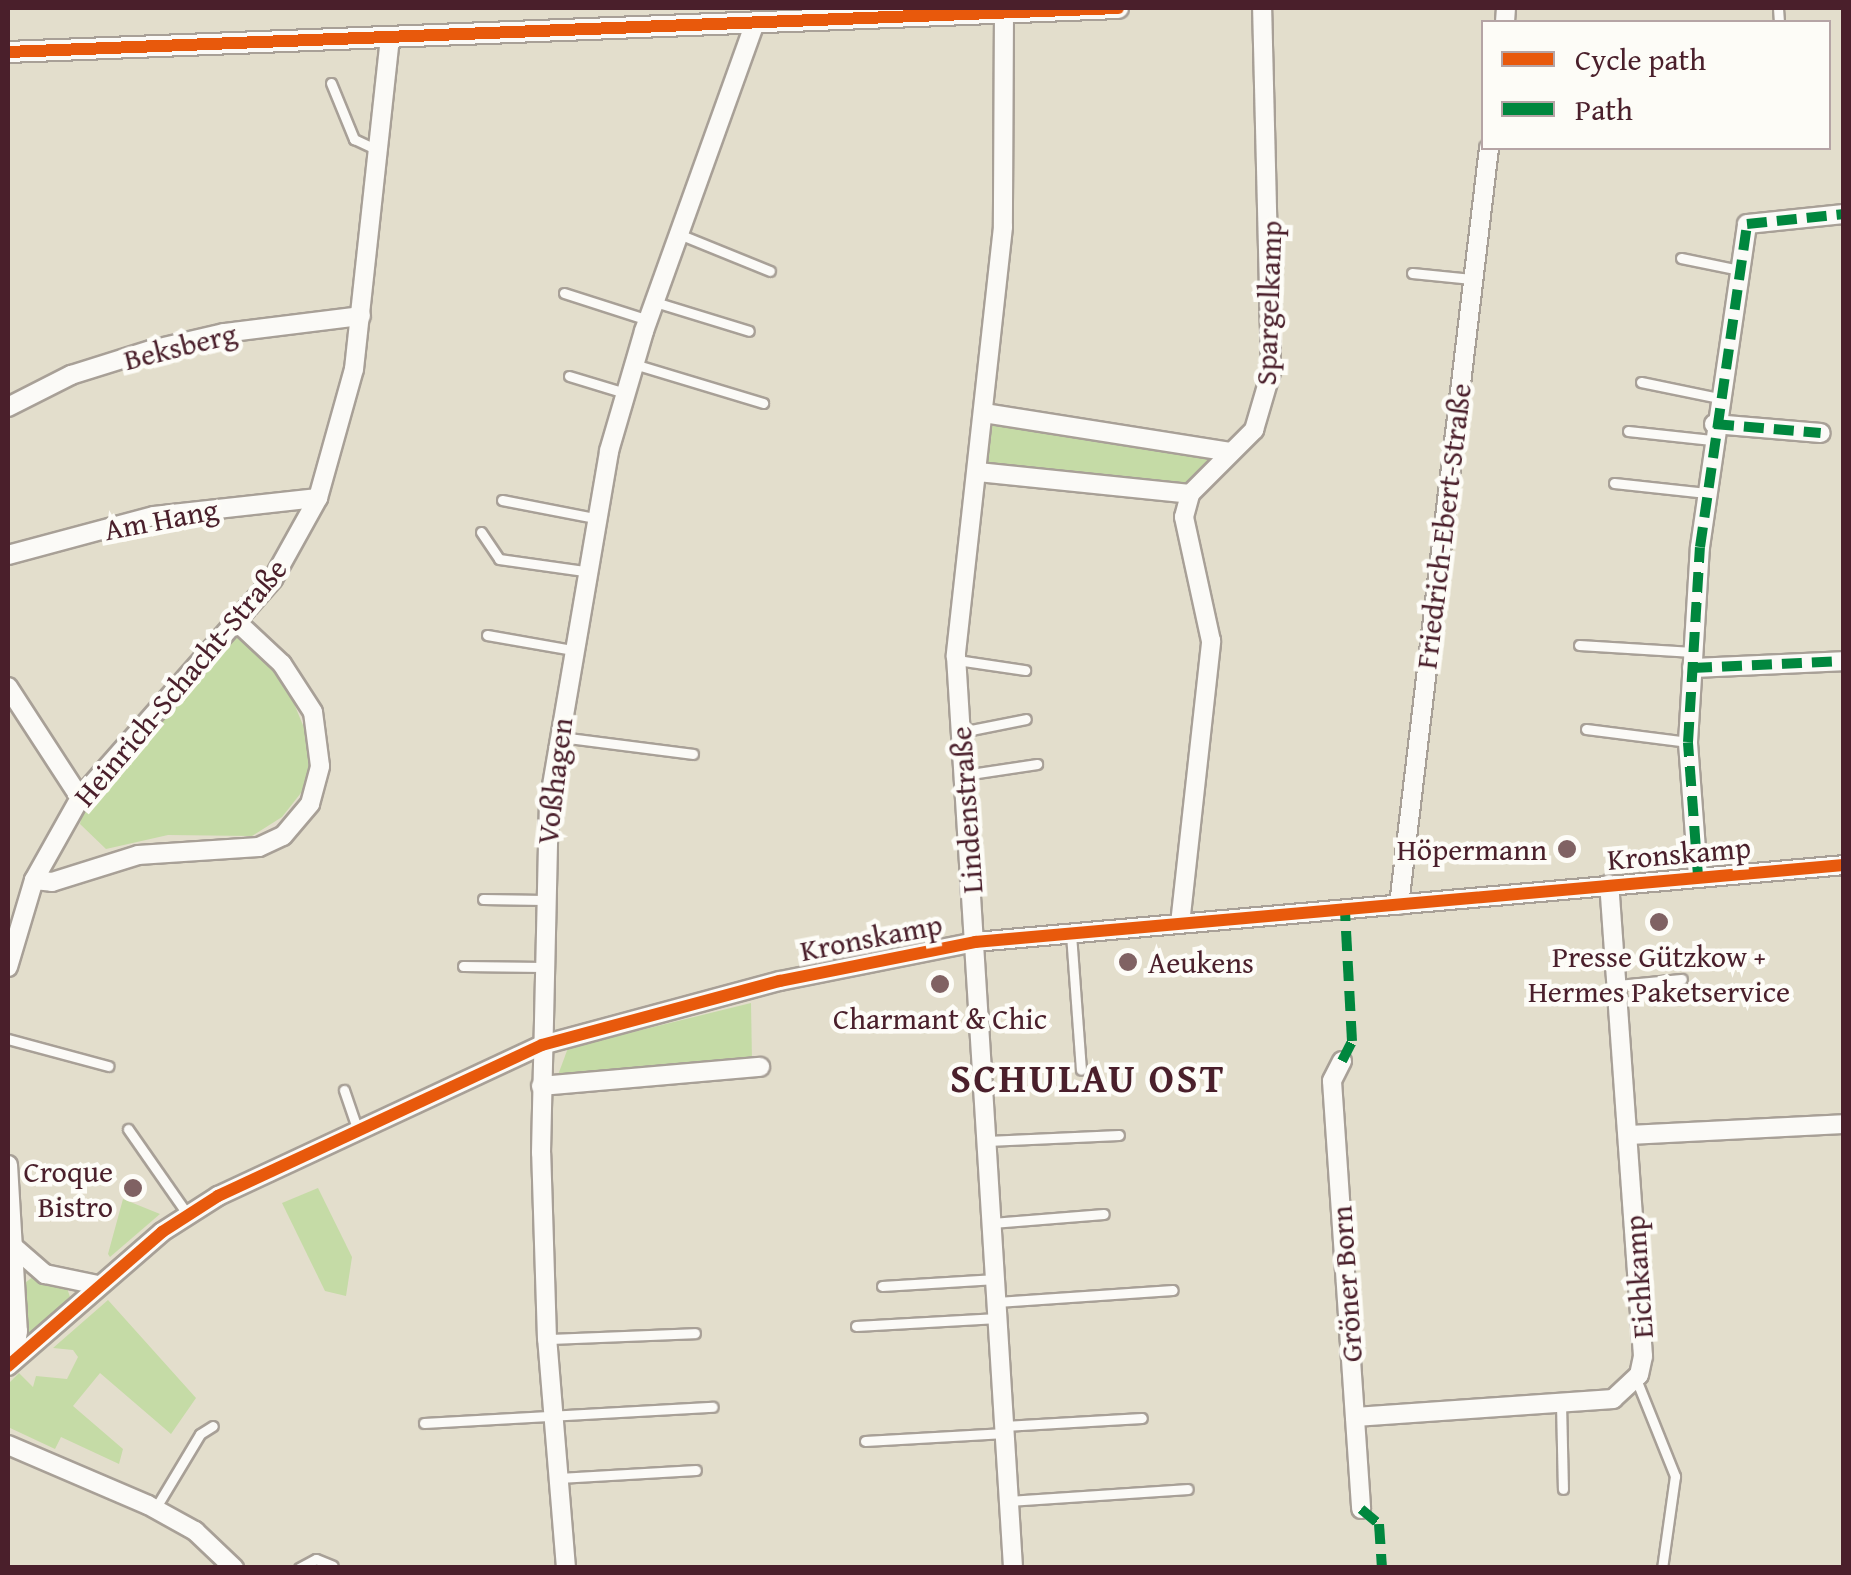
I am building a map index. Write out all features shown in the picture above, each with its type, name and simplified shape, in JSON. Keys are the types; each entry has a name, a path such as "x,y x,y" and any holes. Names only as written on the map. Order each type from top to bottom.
{"street":[{"path":"8,52 390,37 758,15 1118,8"},
{"name":"Spargelkamp","path":"1190,494 1254,430 1270,372 1270,180 1262,8"},
{"name":"Lindenstraße","path":"1004,12 1003,227 957,660 1013,1568"},
{"name":"Voßhagen","path":"566,1568 547,1340 542,1086 544,900 559,736 584,570 625,393 758,15"},
{"name":"Heinrich-Schacht-Straße","path":"8,967 34,880 80,798 273,579 318,498 344,420 360,316 390,37"},
{"name":"Friedrich-Ebert-Straße","path":"1400,905 1489,150"},
{"path":"1698,876 1688,742 1693,660 1706,493 1747,224 1844,214"},
{"name":"Beksberg","path":"8,407 71,375 152,350 224,333 360,316"},
{"path":"984,413 1230,452"},
{"path":"1714,432 1821,433"},
{"path":"978,472 1190,494 1185,534 1211,642 1210,682 1186,826 1180,924"},
{"name":"Am Hang","path":"8,554 154,516 318,498"},
{"path":"34,880 52,882 138,854 258,847 283,836 310,804 320,766 314,712 282,664 236,620"},
{"path":"1693,660 1844,661"},
{"path":"8,687 80,798"},
{"name":"Kronskamp","path":"10,1364 98,1285 188,1215 258,1173 542,1044 799,976 975,942 1844,865"},
{"name":"Eichkamp","path":"1354,1417 1613,1399 1636,1379 1644,1356 1609,884"},
{"name":"Gröner Born","path":"1342,1061 1332,1081 1361,1510"},
{"path":"542,1086 760,1067"},
{"path":"1628,1135 1844,1124"},
{"path":"8,1165 15,1248 10,1364"},
{"path":"15,1248 44,1274 98,1285"},
{"path":"8,1445 155,1509 195,1531 234,1568"}],"lane":[{"path":"331,83 354,138 378,150"},
{"path":"679,234 770,271"},
{"path":"1681,258 1740,270"},
{"path":"1412,273 1472,280"},
{"path":"564,293 749,332"},
{"path":"634,364 763,403"},
{"path":"569,376 625,393"},
{"path":"1640,382 1718,398"},
{"path":"1628,431 1714,432"},
{"path":"1614,483 1706,493"},
{"path":"502,500 595,518"},
{"path":"481,532 499,560 584,570"},
{"path":"487,636 572,650"},
{"path":"1580,645 1693,660"},
{"path":"957,660 1025,670"},
{"path":"961,732 1026,719"},
{"path":"1586,729 1688,742"},
{"path":"559,736 693,754"},
{"path":"964,775 1037,764"},
{"path":"483,899 544,900"},
{"path":"1071,934 1081,1070"},
{"path":"463,966 543,966"},
{"path":"1617,985 1682,979"},
{"path":"8,1039 108,1066"},
{"path":"344,1090 357,1128"},
{"path":"128,1129 188,1215"},
{"path":"987,1141 1120,1135"},
{"path":"992,1223 1104,1214"},
{"path":"882,1286 996,1279"},
{"path":"856,1326 1173,1290"},
{"path":"547,1340 695,1333"},
{"path":"1636,1379 1674,1476 1662,1568"},
{"path":"1561,1403 1563,1489"},
{"path":"424,1423 712,1407"},
{"path":"865,1441 1142,1418"},
{"path":"155,1509 200,1434 213,1426"},
{"path":"559,1478 696,1470"},
{"path":"1009,1501 1188,1488"},
{"path":"298,1568 316,1559 333,1566"}],"green space":[{"path":"984,413 1229,451 1190,494 978,472"},
{"path":"238,633 268,660 291,696 311,745 308,784 282,817 252,836 168,835 106,849 80,824 83,809"},
{"path":"751,1003 752,1062 555,1083 568,1048"},
{"path":"318,1188 352,1257 346,1296 325,1291 282,1203"},
{"path":"123,1199 160,1214 110,1257 108,1254"},
{"path":"35,1275 67,1288 71,1300 27,1339 25,1283"},
{"path":"108,1300 196,1398 171,1434 100,1373 73,1406 123,1449 119,1464 61,1437 55,1449 8,1427 8,1384 19,1373 33,1387 36,1376 67,1379 78,1357 73,1350 53,1348"}],"marked path":[{"path":"1698,876 1688,742 1700,547 1747,224 1844,214"},
{"path":"1714,424 1821,433"},
{"path":"1692,668 1844,661"},
{"path":"1342,1061 1352,1041 1345,910"},
{"path":"1361,1509 1379,1524 1382,1568"}],"cycle path":[{"path":"8,52 1118,8"},
{"path":"8,1366 162,1232 218,1196 542,1045 780,981 975,942 1844,865"}],"place":[{"name":"Höpermann","path":"1567,849"},
{"name":"Presse Gützkow + Hermes Paketservice","path":"1659,922"},
{"name":"Aeukens","path":"1128,962"},
{"name":"Charmant & Chic","path":"940,984"},
{"name":"Croque Bistro","path":"133,1188"}],"district":[{"name":"SCHULAU OST","path":"1088,1078"}]}
